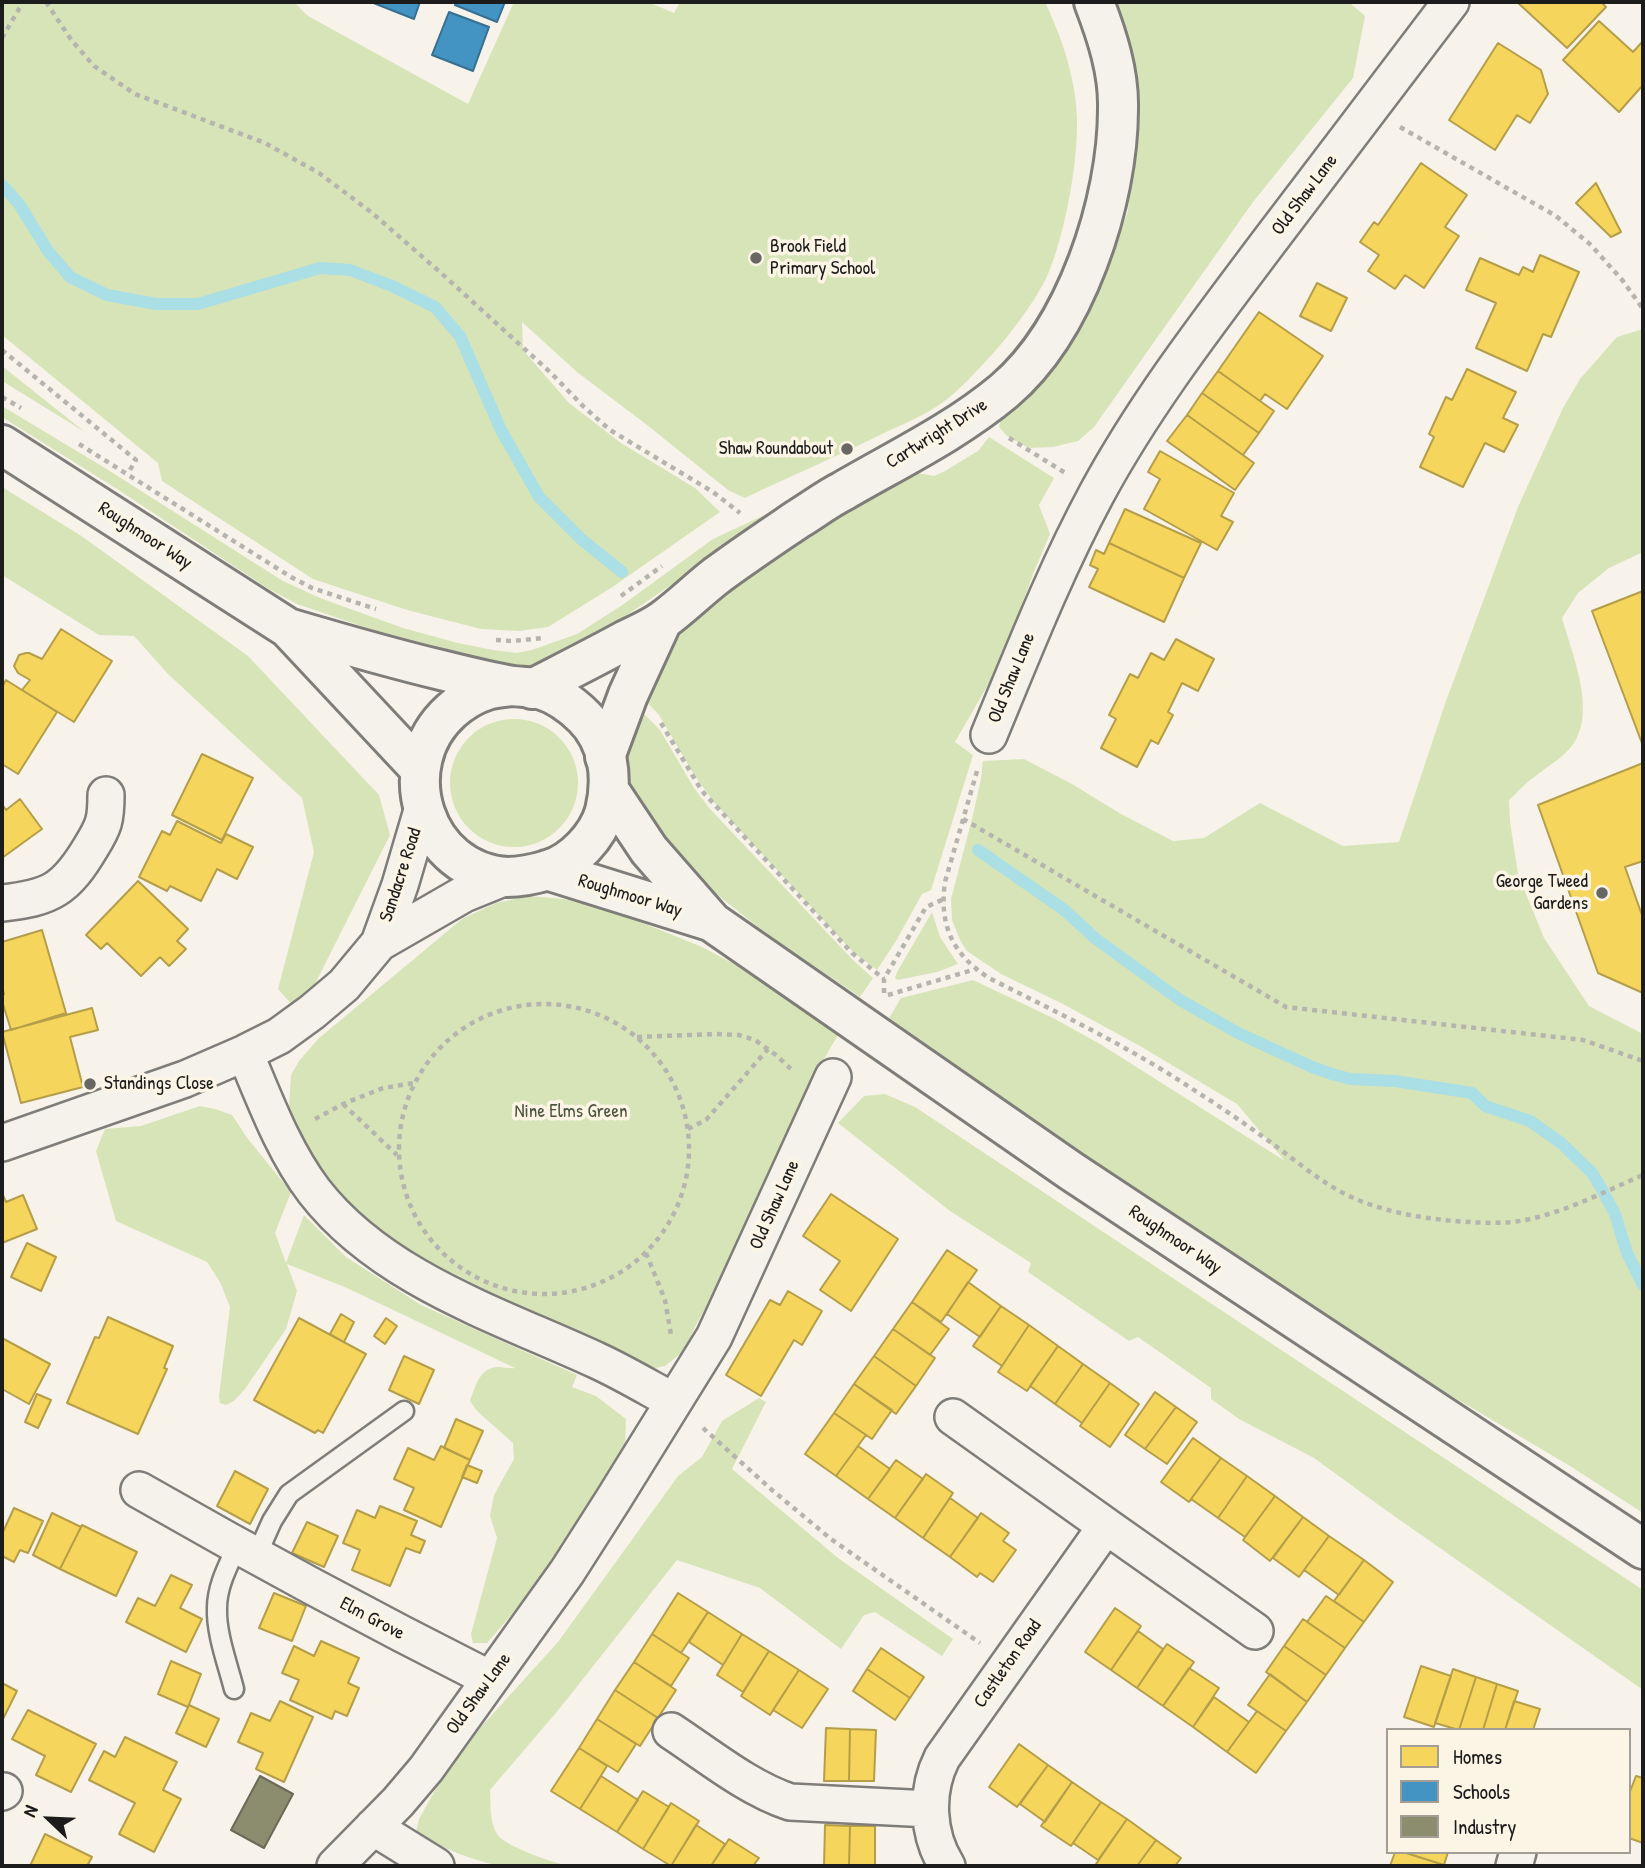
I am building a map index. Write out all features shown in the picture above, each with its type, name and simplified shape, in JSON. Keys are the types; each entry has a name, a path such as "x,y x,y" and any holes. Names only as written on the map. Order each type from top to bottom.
{"main road":[{"name":"Cartwright Drive","path":"523,687 662,621 715,577 840,492 976,413 1006,389 1035,357 1056,328 1079,283 1107,200 1115,154 1118,108 1115,68 1094,2"},
{"name":"Roughmoor Way","path":"2,445 288,628 420,769"},
{"name":"Cartwright Drive","path":"607,773 628,695 662,621"},
{"name":"Roughmoor Way","path":"288,628 375,653 541,690 565,701 586,718 601,741 607,773 604,814 592,836 575,855 555,868 531,876 506,877 482,871 460,860 442,843 428,822 423,807 420,796 420,769 427,743 442,720 462,702 487,690 523,687"},
{"name":"Roughmoor Way","path":"607,773 649,850 712,922 1071,1171 1643,1549"},
{"name":"Roughmoor Way","path":"547,870 712,922"}],"street":[{"name":"Old Shaw Lane","path":"989,735 1066,555 1097,493 1126,444 1235,287 1451,2"},
{"path":"2,903 48,893 69,879 104,825 106,795"},
{"name":"Sandacre Road","path":"2,1143 185,1079 279,1036 312,1013 344,985 379,943 400,885 423,807"},
{"name":"Sandacre Road","path":"379,943 464,894 506,877"},
{"path":"245,1053 281,1137 314,1191 382,1255 444,1292 601,1362 682,1389"},
{"name":"Old Shaw Lane","path":"335,1866 413,1786 587,1541 714,1337 828,1087"},
{"path":"953,1417 1255,1631"},
{"name":"Elm Grove","path":"139,1490 389,1629 490,1678"},
{"name":"Castleton Road","path":"947,1866 934,1836 930,1810 932,1783 942,1758 1106,1526"},
{"path":"671,1731 763,1791 790,1802 930,1810"},
{"path":"373,1827 436,1866"}],"lane":[{"path":"234,1689 218,1625 217,1608 224,1575 272,1521 289,1494 404,1411"}],"path":[{"path":"2,38 23,2"},
{"path":"46,2 72,41 94,66 135,94 265,143 329,180 431,264 610,430 713,492 743,515 734,520"},
{"path":"1369,109 1556,216 1591,245 1623,281 1643,309"},
{"path":"2,350 136,460 128,473"},
{"path":"2,397 25,411"},
{"path":"976,413 994,429 1097,493"},
{"path":"71,439 290,577 379,610"},
{"path":"616,600 671,560"},
{"path":"488,639 512,641 543,638 553,634"},
{"path":"652,714 670,737 702,791 723,815 852,953 884,979"},
{"name":"Old Shaw Lane","path":"942,900 989,735"},
{"path":"963,820 1286,1007 1583,1040 1643,1061"},
{"path":"976,970 884,997 884,979 926,906 942,900 952,942 976,970 1157,1065 1278,1147 1316,1177 1347,1195 1378,1207 1440,1220 1488,1224 1515,1222 1537,1218 1643,1175"},
{"path":"539,1003 566,1005 600,1015 625,1028 657,1057 671,1078 681,1100 688,1129 689,1158 682,1194 667,1226 646,1253 623,1271 595,1286 571,1293 531,1295 502,1289 478,1280 454,1265 440,1252 419,1225 405,1194 397,1155 406,1100 415,1082 437,1049 465,1026 489,1013 511,1007 539,1003"},
{"path":"636,1037 738,1035 755,1040 828,1087"},
{"path":"688,1129 706,1119 768,1049"},
{"path":"281,1137 344,1104 383,1088 415,1082"},
{"path":"344,1104 397,1155"},
{"path":"646,1253 665,1300 682,1389 772,1490 831,1539 1008,1663"}],"green space":[{"path":"2,2 294,2 308,16 468,104 514,2 648,2 674,13 680,2 1045,2 1067,59 1076,104 1077,137 1069,198 1054,258 1036,296 1003,342 956,391 917,418 745,498 728,490 577,372 522,322 523,350 569,403 621,443 695,488 720,512 611,588 548,627 519,631 481,629 407,610 313,579 162,481 158,463 2,335"},
{"path":"1101,2 1349,2 1365,16 1353,78 1253,202 1094,427 1078,441 1053,447 1029,448 1008,437 999,427 1002,413 1087,303 1128,212 1133,125"},
{"path":"1643,329 1643,552 1609,568 1578,593 1562,618 1583,698 1580,729 1574,743 1565,753 1509,800 1518,874 1544,938 1589,1006 1643,1034 1643,1513 1570,1466 1389,1359 1276,1285 889,1018 901,998 973,980 1100,1044 1285,1161 1237,1104 1140,1046 1001,974 967,951 952,920 951,899 973,815 983,761 1024,759 1173,841 1204,838 1260,803 1343,846 1399,842 1446,701 1518,507 1563,408 1580,379 1617,337"},
{"path":"2,366 85,432 2,381"},
{"path":"2,406 283,581 320,598 403,628 493,650 517,653 577,634 621,606 713,539 775,510 680,579 573,649 533,665 498,666 449,656 297,604 267,588 2,417"},
{"path":"989,437 1054,478 1039,505 1050,534 1000,664 955,742 973,755 931,890 922,894 877,970 853,952 713,801 659,715 646,701 670,646 720,594 845,508 912,472 934,476 945,471 978,451"},
{"path":"2,487 80,535 248,656 379,795 390,835 315,984 294,1007 278,989 314,852 302,798 168,674 134,636 99,635 2,575"},
{"path":"641,711 660,730 694,788 710,809 873,978 860,997 768,935 705,885 630,802 624,770"},
{"path":"514,719 538,724 559,738 573,759 578,783 573,807 559,828 538,842 514,847 490,842 469,828 455,807 450,783 455,759 469,738 490,724"},
{"name":"Nine Elms Green","path":"529,896 564,899 606,908 702,947 734,964 838,1035 817,1071 728,1266 684,1351 665,1366 635,1372 452,1279 396,1245 356,1213 331,1188 308,1150 289,1109 291,1075 318,1039 462,919 496,903"},
{"path":"932,912 940,937 958,964 937,972 898,980 895,978 897,972"},
{"path":"885,1094 915,1107 1643,1590 1643,1690 1314,1458 1239,1419 1211,1399 1211,1388 1138,1337 1129,1341 1028,1272 1031,1263 950,1211 838,1123 864,1096"},
{"path":"200,1106 232,1115 291,1192 275,1233 286,1263 304,1215 346,1257 421,1305 577,1375 572,1387 596,1396 626,1419 625,1453 524,1600 487,1643 473,1643 471,1634 497,1538 490,1516 494,1495 514,1459 513,1443 477,1411 470,1401 479,1379 487,1370 498,1367 515,1368 347,1288 287,1264 297,1291 286,1329 245,1389 234,1401 226,1405 220,1403 230,1307 220,1282 207,1262 116,1221 96,1151 105,1129 141,1126"},
{"path":"759,1398 766,1402 732,1469 838,1558 953,1639 942,1656 875,1612 864,1615 841,1649 760,1588 677,1560 560,1708 490,1790 493,1824 501,1839 529,1853 567,1866 518,1867 491,1864 458,1853 416,1832 419,1819 453,1758 558,1642 678,1476 702,1457 722,1421"}],"building: Homes":[{"path":"1517,2 1601,2 1606,7 1567,48"},
{"path":"1599,21 1633,52 1643,41 1643,85 1619,112 1563,60"},
{"path":"1498,43 1541,70 1548,94 1530,123 1517,115 1495,150 1449,120"},
{"path":"1421,163 1467,195 1445,227 1459,236 1424,288 1405,275 1395,289 1368,271 1379,255 1360,242 1374,222 1378,225"},
{"path":"1596,183 1621,232 1611,237 1576,203"},
{"path":"1540,255 1579,272 1551,337 1543,334 1527,371 1476,348 1496,303 1466,290 1480,258 1519,275 1523,267 1533,272"},
{"path":"1317,283 1347,298 1331,331 1300,316"},
{"path":"1259,312 1323,356 1287,409 1265,394 1260,401 1218,371"},
{"path":"1467,369 1516,392 1503,418 1518,425 1504,452 1485,443 1463,487 1420,467 1434,437 1429,434 1446,397 1452,400"},
{"path":"1218,371 1274,411 1259,433 1202,393"},
{"path":"1202,393 1259,433 1243,455 1187,415"},
{"path":"1187,415 1254,463 1235,490 1167,441"},
{"path":"1160,451 1234,493 1221,516 1233,522 1217,550 1144,509 1160,479 1148,472"},
{"path":"1125,509 1201,543 1184,578 1109,543"},
{"path":"1109,543 1184,578 1164,622 1089,587 1098,569 1090,565 1096,550 1104,554"},
{"path":"1643,591 1643,746 1592,611"},
{"path":"61,629 112,661 74,722 22,690 30,680 18,673 14,666 19,655 26,653 42,659"},
{"path":"1176,639 1214,659 1198,691 1182,683 1168,712 1173,715 1158,744 1151,740 1137,767 1101,748 1116,719 1109,715 1130,674 1138,678 1151,653 1164,660"},
{"path":"6,680 57,712 18,774 2,764 2,687"},
{"path":"202,754 253,778 222,840 172,815"},
{"name":"George Tweed Gardens","path":"1643,763 1643,861 1625,867 1643,918 1643,993 1598,973 1538,805"},
{"path":"20,799 42,829 2,858 2,804 6,810"},
{"path":"177,821 221,843 226,834 253,847 237,879 217,869 201,901 170,886 167,891 139,877 162,831 170,835"},
{"path":"138,881 188,929 177,941 186,949 169,966 160,957 141,976 107,943 101,949 86,935"},
{"path":"42,930 66,1013 11,1030 2,1001 2,942"},
{"path":"92,1008 98,1030 70,1037 83,1087 21,1103 2,1032"},
{"path":"2,1193 6,1202 23,1195 37,1229 2,1243"},
{"path":"831,1194 898,1239 851,1311 820,1290 840,1261 803,1236"},
{"path":"27,1243 56,1257 41,1291 11,1277"},
{"path":"947,1250 977,1270 941,1322 912,1302"},
{"path":"968,1282 1001,1306 980,1337 947,1314"},
{"path":"788,1291 822,1311 802,1345 794,1340 761,1396 726,1375 770,1300 780,1305"},
{"path":"912,1302 949,1329 930,1355 893,1329"},
{"path":"1001,1306 1029,1325 1002,1366 973,1346"},
{"path":"341,1314 354,1322 344,1342 330,1334"},
{"path":"108,1317 173,1346 164,1368 167,1369 138,1434 67,1403 95,1337 99,1338"},
{"path":"299,1318 366,1354 323,1433 318,1430 315,1433 254,1400"},
{"path":"386,1318 397,1326 385,1344 374,1336"},
{"path":"1029,1325 1058,1346 1027,1391 998,1372"},
{"path":"893,1329 935,1358 916,1386 874,1356"},
{"path":"2,1338 50,1364 29,1404 2,1389"},
{"path":"1058,1346 1083,1364 1055,1404 1030,1386"},
{"path":"404,1356 434,1370 419,1404 389,1390"},
{"path":"874,1356 916,1386 896,1414 854,1384"},
{"path":"1083,1364 1110,1383 1082,1423 1055,1404"},
{"path":"1110,1383 1139,1404 1110,1447 1080,1426"},
{"path":"854,1384 892,1410 872,1439 834,1413"},
{"path":"1155,1392 1176,1407 1145,1449 1125,1435"},
{"path":"37,1394 51,1400 38,1428 25,1422"},
{"path":"1176,1407 1197,1422 1167,1464 1145,1449"},
{"path":"834,1413 866,1435 836,1476 805,1454"},
{"path":"456,1419 483,1431 470,1460 444,1448"},
{"path":"1193,1438 1221,1458 1189,1502 1161,1482"},
{"path":"441,1446 470,1460 441,1527 404,1510 414,1488 394,1479 408,1448 434,1460"},
{"path":"858,1446 890,1469 868,1499 836,1476"},
{"path":"1221,1458 1247,1476 1218,1518 1191,1499"},
{"path":"896,1460 923,1479 895,1518 868,1499"},
{"path":"467,1465 482,1471 477,1483 462,1477"},
{"path":"235,1471 268,1489 250,1524 217,1506"},
{"path":"926,1474 953,1493 923,1538 895,1518"},
{"path":"1247,1476 1275,1496 1245,1537 1218,1518"},
{"path":"1275,1496 1303,1517 1270,1561 1243,1540"},
{"path":"950,1498 978,1518 950,1557 923,1538"},
{"path":"380,1506 417,1521 411,1535 425,1541 420,1553 406,1548 390,1586 352,1570 360,1550 343,1543 357,1510 375,1518"},
{"path":"14,1508 43,1521 28,1553 20,1550 14,1562 2,1556 2,1534"},
{"path":"52,1513 81,1527 60,1569 33,1555"},
{"path":"981,1513 1009,1533 1003,1541 1016,1550 993,1582 980,1573 977,1577 950,1557"},
{"path":"1303,1517 1329,1536 1299,1577 1273,1558"},
{"path":"307,1522 338,1536 324,1567 292,1553"},
{"path":"82,1525 137,1552 116,1596 60,1569"},
{"path":"1329,1536 1364,1560 1339,1595 1304,1570"},
{"path":"1364,1560 1393,1582 1364,1622 1334,1601"},
{"path":"171,1575 192,1585 180,1608 202,1619 186,1652 126,1622 138,1598 155,1606"},
{"path":"274,1593 306,1606 292,1641 259,1628"},
{"path":"678,1593 708,1612 681,1653 652,1634"},
{"path":"1326,1596 1364,1622 1345,1648 1307,1622"},
{"path":"1115,1608 1141,1626 1111,1670 1085,1652"},
{"path":"708,1612 742,1634 723,1665 689,1642"},
{"path":"1303,1619 1345,1648 1326,1675 1284,1646"},
{"path":"1138,1631 1163,1649 1137,1688 1111,1670"},
{"path":"652,1634 689,1658 671,1686 634,1662"},
{"path":"742,1634 769,1651 743,1692 717,1675"},
{"path":"321,1641 359,1658 348,1683 359,1688 347,1716 335,1711 332,1719 290,1700 299,1680 282,1673 294,1646 314,1656"},
{"path":"1167,1644 1194,1662 1163,1706 1137,1688"},
{"path":"1284,1646 1326,1675 1307,1702 1266,1672"},
{"path":"881,1648 924,1677 910,1698 867,1669"},
{"path":"769,1651 799,1670 770,1715 741,1696"},
{"path":"171,1661 201,1674 188,1707 158,1694"},
{"path":"634,1662 676,1690 658,1718 615,1690"},
{"path":"1421,1666 1451,1676 1434,1727 1404,1717"},
{"path":"1189,1668 1219,1688 1193,1727 1163,1706"},
{"path":"867,1669 910,1698 895,1720 853,1691"},
{"path":"1453,1669 1476,1677 1460,1728 1435,1723"},
{"path":"799,1670 828,1689 802,1728 773,1710"},
{"path":"1270,1674 1307,1702 1286,1731 1248,1705"},
{"path":"1476,1677 1497,1684 1484,1728 1460,1728"},
{"path":"2,1683 17,1691 2,1721"},
{"path":"1497,1684 1518,1691 1506,1728 1484,1728"},
{"path":"615,1690 658,1718 640,1746 597,1719"},
{"path":"1214,1697 1249,1722 1227,1752 1193,1727"},
{"path":"280,1701 313,1717 284,1782 256,1769 263,1753 238,1742 251,1713 270,1721"},
{"path":"1514,1701 1540,1709 1534,1728 1506,1728"},
{"path":"189,1705 219,1719 206,1747 176,1733"},
{"path":"28,1710 96,1744 71,1792 36,1775 45,1756 12,1739"},
{"path":"1257,1711 1286,1731 1256,1773 1227,1752"},
{"path":"597,1719 636,1744 618,1772 579,1748"},
{"path":"826,1728 850,1729 849,1781 824,1781"},
{"path":"850,1729 876,1730 874,1781 849,1781"},
{"path":"125,1737 177,1762 163,1790 181,1799 154,1852 119,1834 135,1803 89,1780 104,1751 115,1757"},
{"path":"1019,1744 1048,1765 1017,1807 989,1787"},
{"path":"579,1748 607,1766 580,1809 551,1791"},
{"path":"1048,1765 1072,1782 1045,1822 1020,1804"},
{"path":"601,1776 638,1800 617,1832 580,1809"},
{"path":"1636,1776 1643,1778 1643,1843 1631,1839 1631,1789"},
{"path":"1072,1782 1101,1802 1071,1846 1041,1826"},
{"path":"643,1791 669,1807 643,1849 617,1832"},
{"path":"1101,1802 1127,1819 1098,1860 1073,1843"},
{"path":"671,1803 699,1821 671,1866 643,1849"},
{"path":"1127,1819 1156,1840 1137,1866 1096,1864"},
{"path":"696,1825 725,1844 711,1866 671,1866"},
{"path":"825,1825 850,1826 849,1866 824,1866"},
{"path":"850,1826 875,1826 875,1866 849,1866"},
{"path":"45,1834 92,1857 87,1866 30,1866"},
{"path":"729,1839 759,1858 753,1866 711,1866"},
{"path":"1156,1840 1181,1858 1175,1866 1137,1866"},
{"path":"1394,1854 1409,1854 1444,1865 1390,1866"},
{"path":"1409,1854 1447,1854 1444,1865"}],"building: Schools":[{"path":"371,2 420,2 414,19"},
{"path":"456,2 505,2 497,22 455,5"},
{"path":"449,12 489,27 473,71 432,55"}],"building: Industry":[{"path":"260,1776 293,1794 264,1848 231,1830"}],"waterway":[{"path":"2,185 19,204 48,251 70,277 107,295 156,304 198,304 320,268 350,270 435,307 460,336 501,430 539,497 581,539 622,572"},
{"path":"978,850 1063,909 1096,939 1180,1000 1238,1033 1332,1074 1350,1079 1395,1081 1472,1093 1485,1106 1530,1121 1561,1143 1592,1173 1615,1214 1627,1253 1643,1285"}],"place":[{"name":"Brook Field Primary School","path":"756,258"},
{"name":"Shaw Roundabout","path":"847,449"},
{"name":"George Tweed Gardens","path":"1602,893"},
{"name":"Standings Close","path":"90,1084"}]}
